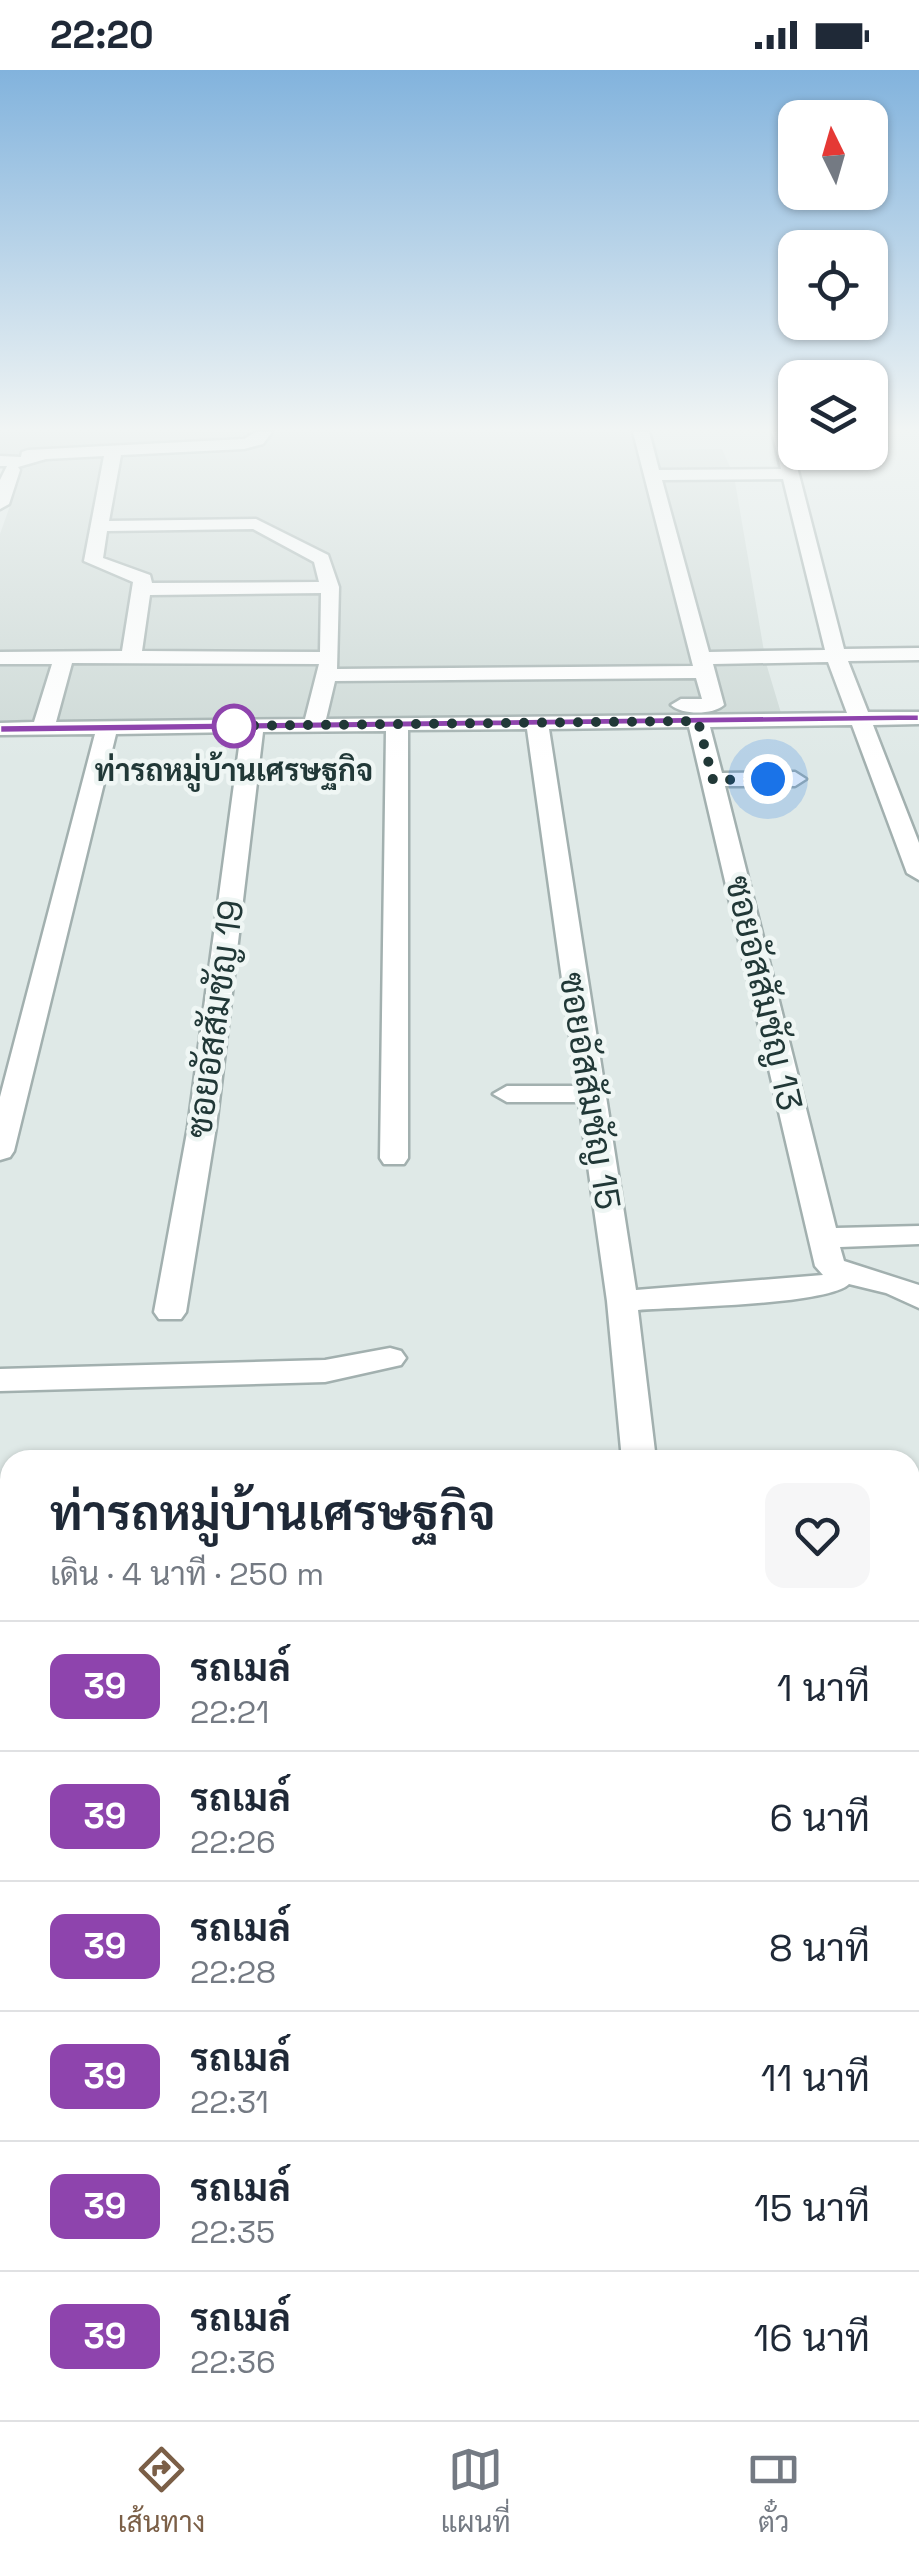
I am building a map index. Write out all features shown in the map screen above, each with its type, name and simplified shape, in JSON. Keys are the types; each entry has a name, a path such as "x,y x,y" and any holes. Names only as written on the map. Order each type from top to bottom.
{"street":[{"path":"96,542 93,563 141,578 143,589 131,657"},
{"path":"289,542 322,559 330,587 328,666 316,716"},
{"name":"ซอยอัสสัมชัญ 13","path":"669,542 702,665 711,716 713,780 832,1259"},
{"path":"809,542 836,656 919,873"},
{"path":"143,589 330,587"},
{"path":"316,716 397,724 702,665 919,654"},
{"path":"0,658 131,657 328,666 520,703 711,716 919,718"},
{"path":"43,729 64,658"},
{"path":"0,729 253,726 316,716 520,703"},
{"name":"ซอยอัสสัมชัญ 15","path":"520,703 622,1301 637,1450"},
{"path":"394,1158 397,724"},
{"name":"ซอยอัสสัมชัญ 19","path":"170,1312 202,1127 253,726"},
{"path":"0,1152 107,728"},
{"path":"713,780 795,779"},
{"path":"507,1094 589,1094"},
{"path":"832,1259 919,1236"},
{"path":"832,1259 919,1299"},
{"path":"622,1301 813,1288 832,1284 832,1259"},
{"path":"0,1380 325,1371 390,1358"}],"shaded area":[{"path":"0,542 745,542 766,663 781,713 0,722"}],"bus line":[{"name":"39","path":"0,729 919,718"}],"place":[{"name":"ท่ารถหมู่บ้านเศรษฐกิจ","path":"234,726"}],"route":[{"path":"234,726 217,726 698,721 713,780 768,779"}]}
